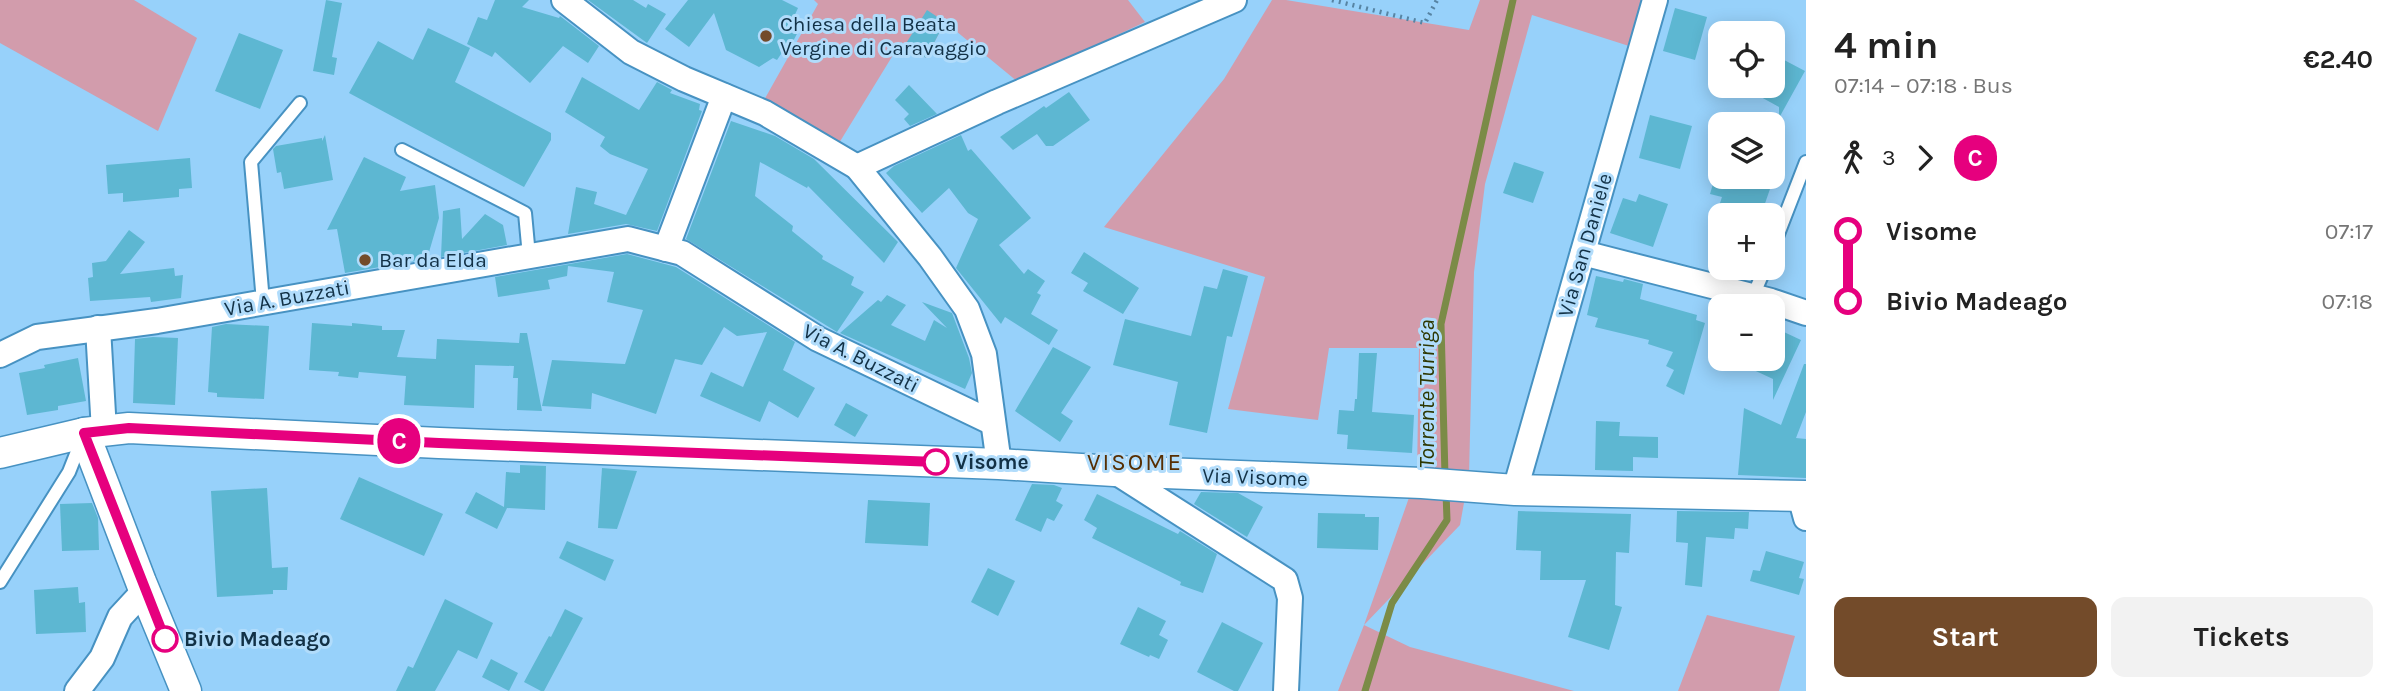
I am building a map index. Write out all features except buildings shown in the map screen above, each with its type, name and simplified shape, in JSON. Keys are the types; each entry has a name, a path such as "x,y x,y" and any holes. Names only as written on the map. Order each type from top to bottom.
{"street":[{"path":"564,0 631,52 765,113 857,167 930,257 967,309 984,354 999,464"},
{"path":"857,167 997,102 1234,0"},
{"name":"Via San Daniele","path":"1515,490 1655,0"},
{"path":"666,249 715,92"},
{"name":"Via A. Buzzati","path":"0,355 37,337 157,321 628,239 682,253 818,339 993,423"},
{"path":"1583,253 1745,294"},
{"path":"1785,306 1806,313"},
{"path":"98,328 94,432 145,590 186,691"},
{"name":"Via Visome","path":"0,453 94,432 129,428 439,443 999,464 1515,490"},
{"path":"1114,471 1284,580 1290,598 1286,691"},
{"path":"1515,490 1804,503"},
{"path":"77,691 103,658 120,617 145,590"}],"lane":[{"path":"262,302 251,162 300,103"},
{"path":"402,150 525,214 529,256"},
{"path":"1785,216 1806,162"},
{"path":"0,582 94,432"}],"path":[{"path":"1332,0 1425,23 1437,0"}],"shaded area":[{"path":"0,0 134,0 197,38 158,131 0,43"},
{"path":"814,0 1128,0 1145,22 1018,82 945,22 926,58 901,42 836,148 759,109 818,4"},
{"path":"1272,0 1286,0 1469,30 1480,0 1641,0 1629,46 1532,15 1485,184 1474,272 1469,475 1460,525 1364,625 1417,475 1419,348 1329,348 1318,420 1228,409 1265,277 1104,227 1224,79"},
{"path":"1707,615 1795,636 1779,691 1678,691"},
{"path":"1364,625 1410,647 1574,691 1338,691"}],"waterway":[{"name":"Torrente Turriga","path":"1445,476 1441,324 1513,0"},
{"name":"Torrente Turriga","path":"1365,691 1392,603 1447,520 1446,492"}],"bus line":[{"name":"C","path":"165,639 84,433 129,428 936,462"}],"place":[{"name":"Chiesa della Beata Vergine di Caravaggio","path":"766,36"},
{"name":"Bar da Elda","path":"365,260"},
{"name":"Visome","path":"936,462"},
{"name":"Bivio Madeago","path":"165,639"}],"district":[{"name":"VISOME","path":"1135,462"}]}
